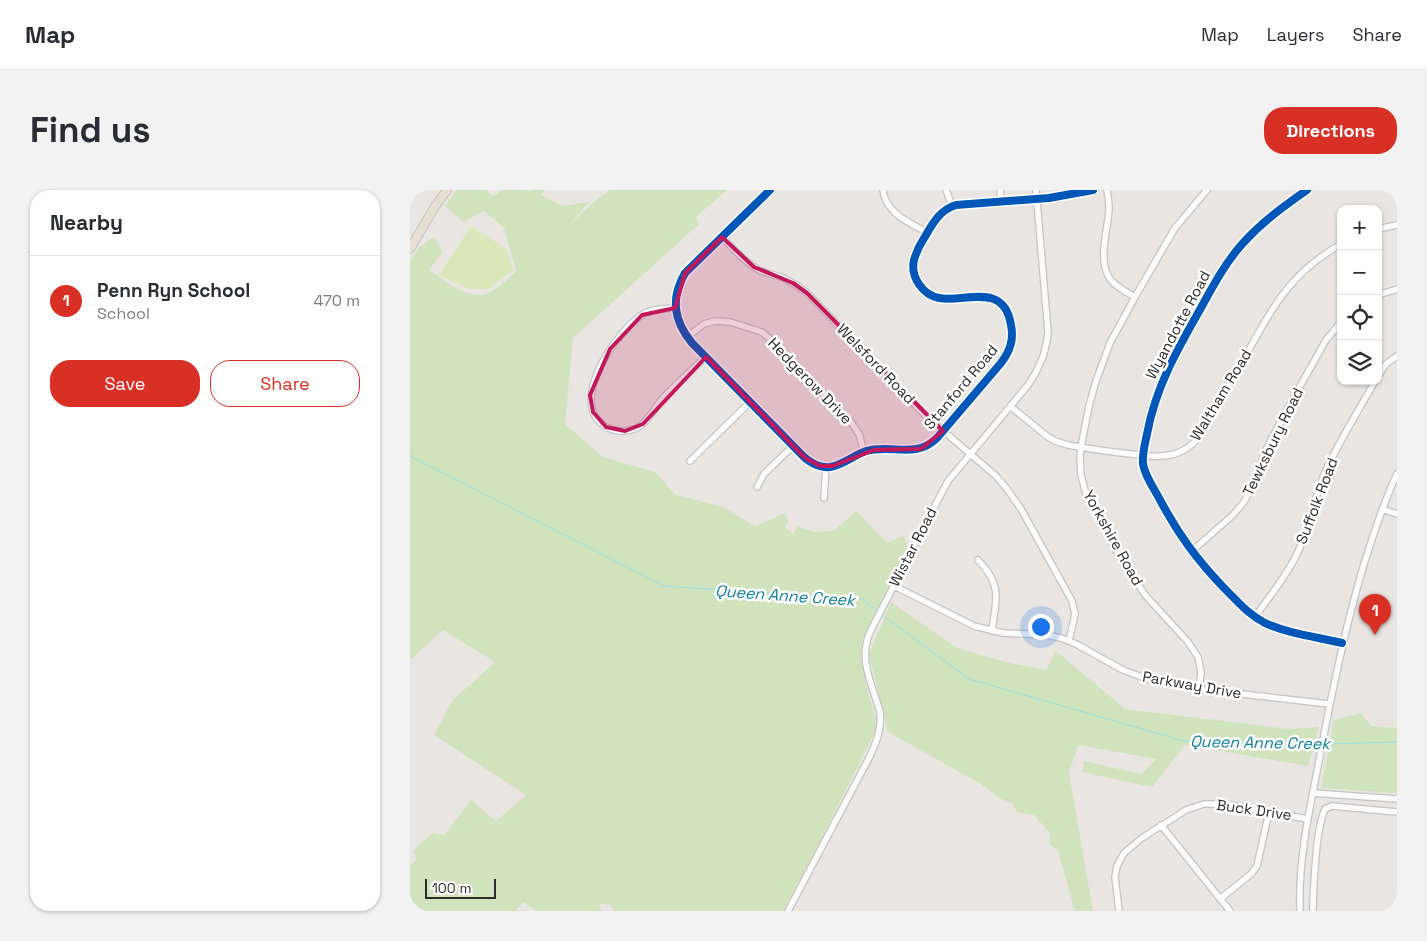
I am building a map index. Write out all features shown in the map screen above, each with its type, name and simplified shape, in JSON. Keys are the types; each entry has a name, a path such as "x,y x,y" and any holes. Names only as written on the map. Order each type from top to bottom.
{"main road":[{"path":"410,249 447,190"}],"street":[{"path":"770,190 685,273 678,288 675,308 686,337 805,458 812,463 826,467 824,498"},
{"path":"883,190 886,201 892,211 928,233"},
{"path":"946,190 952,206 1048,198 1093,190"},
{"path":"1000,190 1001,201"},
{"name":"Wistar Road","path":"788,911 869,758 879,734 880,712 866,668 867,639 942,492 953,475 1035,374 1043,357 1047,340 1047,318 1036,190"},
{"path":"1107,190 1109,209 1104,245 1106,268 1110,279 1116,286 1135,297"},
{"name":"Yorkshire Road","path":"1199,689 1200,664 1194,649 1135,581 1091,506 1081,475 1080,447 1089,406 1105,355 1135,297 1176,228 1207,190"},
{"name":"Wyandotte Road","path":"1307,190 1271,216 1258,228 1240,246 1220,275 1167,369 1153,409 1143,456 1145,469 1152,487 1178,532 1192,552 1241,606 1255,617 1274,626 1342,642"},
{"name":"Stanford Road","path":"826,467 842,463 864,452 882,449 921,449 934,441 1008,354 1012,338 1012,325 1004,307 993,299 980,296 941,298 933,296 922,289 916,279 913,263 916,252 941,213 952,206"},
{"path":"1382,228 1397,225"},
{"name":"Welsford Road","path":"722,237 754,267 783,278 806,293 926,416 996,476 1015,500 1072,602 1075,614 1069,641"},
{"name":"Waltham Road","path":"1010,406 1040,432 1055,441 1068,445 1143,456 1170,455 1184,450 1203,431 1278,300 1306,268 1337,246"},
{"path":"1382,294 1397,289"},
{"path":"675,308 653,310 642,315 610,349 590,394 591,405 596,418 615,430 625,431 638,427 646,421 663,399 706,357"},
{"name":"Hedgerow Drive","path":"686,337 704,324 715,321 730,322 764,334 851,422 858,434 864,452"},
{"name":"Tewksbury Road","path":"1192,552 1233,515 1244,502 1253,485 1266,450 1285,413 1326,340 1337,327"},
{"path":"1382,370 1386,364 1397,356"},
{"name":"Suffolk Road","path":"1255,617 1297,554 1327,467 1373,385"},
{"path":"690,461 750,402"},
{"path":"758,487 764,474 793,446"},
{"path":"1300,911 1301,865 1308,818 1342,642 1382,509 1397,474"},
{"path":"1382,509 1397,514"},
{"path":"978,560 991,576 996,586 992,631"},
{"name":"Parkway Drive","path":"894,586 964,622 992,631 1046,635 1069,641 1123,670 1162,683 1329,704"},
{"path":"1313,793 1397,798"},
{"name":"Buck Drive","path":"1119,911 1115,878 1117,866 1122,857 1133,845 1186,810 1214,803 1308,818"},
{"path":"1313,911 1313,886 1318,838 1320,822 1325,809 1332,806 1397,812"},
{"path":"1220,899 1251,874 1257,866 1269,812"},
{"path":"1161,825 1230,911"}],"highlighted area":[{"path":"722,237 754,267 793,283 807,293 943,431 921,449 874,450 833,466 820,466 805,458 706,357 643,424 625,431 606,427 593,412 590,395 610,349 642,315 675,308 685,273"}],"green space":[{"path":"456,190 486,190 493,197 502,190 527,190 530,192 532,190 545,190 541,195 563,206 589,202 568,227 589,206 610,190 727,190 696,217 699,224 573,338 565,424 603,457 655,472 676,495 723,507 755,526 785,513 788,521 785,527 793,534 798,526 813,532 834,531 856,511 887,543 903,536 909,549 862,642 865,682 878,726 783,911 615,911 610,905 599,903 601,911 537,911 523,902 516,911 419,911 410,904 410,866 417,859 413,851 432,833 444,835 471,800 496,821 526,795 434,735 452,701 495,662 443,630 410,660 410,262 419,248 434,236 443,252 429,270 459,290 476,295 484,294 499,287 516,271 504,228 484,211 463,222 445,206"},
{"path":"471,226 506,249 513,270 488,289 469,289 439,275"},
{"path":"891,602 957,648 1009,663 1046,670 1056,651 1125,709 1288,729 1319,727 1308,766 1185,745 1152,787 1082,772 1084,761 1141,774 1156,759 1078,745 1069,773 1093,911 1075,911 1058,851 1049,844 1050,833 1034,815 1017,812 1012,803 1001,799 981,784 888,732 869,654"},
{"path":"1361,713 1371,726 1396,728 1397,726 1397,793 1321,788 1334,720"}],"waterway":[{"name":"Queen Anne Creek","path":"410,456 664,586 862,599 878,611"},
{"name":"Queen Anne Creek","path":"881,614 969,679 1184,741 1319,744"},
{"name":"Queen Anne Creek","path":"1325,744 1397,742"}],"cycle path":[{"path":"770,190 685,273 677,292 676,310 681,326 692,343 805,458 823,467 839,464 866,451 876,449 903,450 921,448 929,444 937,438 1001,363 1009,350 1012,340 1011,325 1007,311 1000,303 992,298 982,297 939,298 923,289 916,279 913,266 914,260 920,245 940,214 956,205 1049,198 1093,190"},
{"path":"1307,190 1250,235 1231,258 1216,281 1176,352 1162,383 1151,416 1143,464 1152,486 1173,523 1189,546 1215,578 1244,608 1259,620 1274,627 1342,643"}],"place":[{"name":"Penn Ryn School","path":"1375,635"}]}
